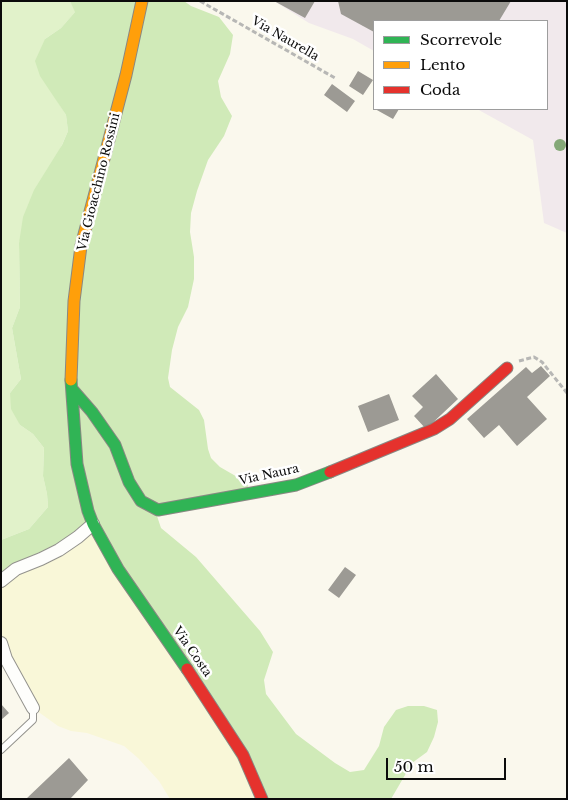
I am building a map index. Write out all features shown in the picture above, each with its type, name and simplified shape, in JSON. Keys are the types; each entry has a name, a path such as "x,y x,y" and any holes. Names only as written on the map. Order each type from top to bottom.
{"street":[{"name":"Via Gioacchino Rossini","path":"93,524 88,511 78,464 71,380 74,301 81,246 126,75 142,1"},
{"name":"Via Naura","path":"72,389 92,412 115,445 128,482 141,501 158,510 287,487 316,478 434,429 450,419 507,368"},
{"path":"1,581 16,569 59,550 93,524"},
{"name":"Via Costa","path":"93,524 118,569 182,661 243,755 262,799"},
{"path":"1,643 6,659 33,708"}],"lane":[{"path":"1,750 34,720 33,708"}],"path":[{"name":"Via Naurella","path":"200,1 335,78"},
{"path":"507,368 522,360 534,357 542,362 567,393"}],"shaded area":[{"path":"274,1 567,1 567,233 544,223 533,140 479,110 548,110 548,20 373,20 373,50 353,39 309,23"},
{"path":"93,524 262,799 170,799 159,781 124,746 87,733 71,731 58,726 33,708 1,643 1,581"}],"green space":[{"path":"1,1 70,1 76,11 61,28 45,39 56,99 66,115 68,131 19,243 20,307 12,328 21,379 10,393 20,425 33,434 44,448 43,476 48,507 29,529 1,540"},
{"path":"70,1 184,1 191,6 219,17 233,35 230,54 218,81 221,97 232,116 224,136 208,160 191,213 190,232 194,257 194,279 188,307 178,327 168,378 170,387 199,410 204,420 211,458 220,467 246,482 252,494 157,516 161,528 196,557 260,631 273,652 264,680 266,694 296,734 335,763 350,772 364,770 379,746 384,727 396,710 408,706 424,706 437,710 438,722 427,752 412,763 391,799 262,799 93,524 1,581 1,540 29,529 48,507 43,476 44,448 33,434 20,425 11,409 10,393 21,379 12,328 20,307 19,243 23,217 34,190 62,145 68,131 66,115 40,76 35,61 45,39 61,28 75,12"}],"building":[{"path":"274,1 315,1 305,18"},
{"path":"338,1 511,1 500,20 373,20 373,31 341,14"},
{"path":"358,71 373,80 363,95 349,86"},
{"path":"332,84 355,101 347,112 324,95"},
{"path":"377,110 398,110 393,119"},
{"path":"541,366 550,376 527,397 547,419 517,446 499,425 484,438 467,419 526,367 532,373"},
{"path":"436,374 458,399 426,429 414,416 423,407 412,396"},
{"path":"389,394 399,420 368,432 358,406"},
{"path":"345,567 356,575 339,598 328,590"},
{"path":"1,704 9,713 1,720"},
{"path":"69,758 88,780 70,799 26,799"}],"traffic: fast":[{"path":"71,380 77,464 93,524 118,569 187,669"},
{"path":"72,389 92,412 115,445 129,482 141,501 158,510 296,485 330,472"}],"traffic: slow":[{"path":"71,380 74,301 81,246 126,75 142,1"}],"traffic: jam":[{"path":"330,472 434,429 450,419 507,368"},
{"path":"187,669 243,755 262,799"}]}
